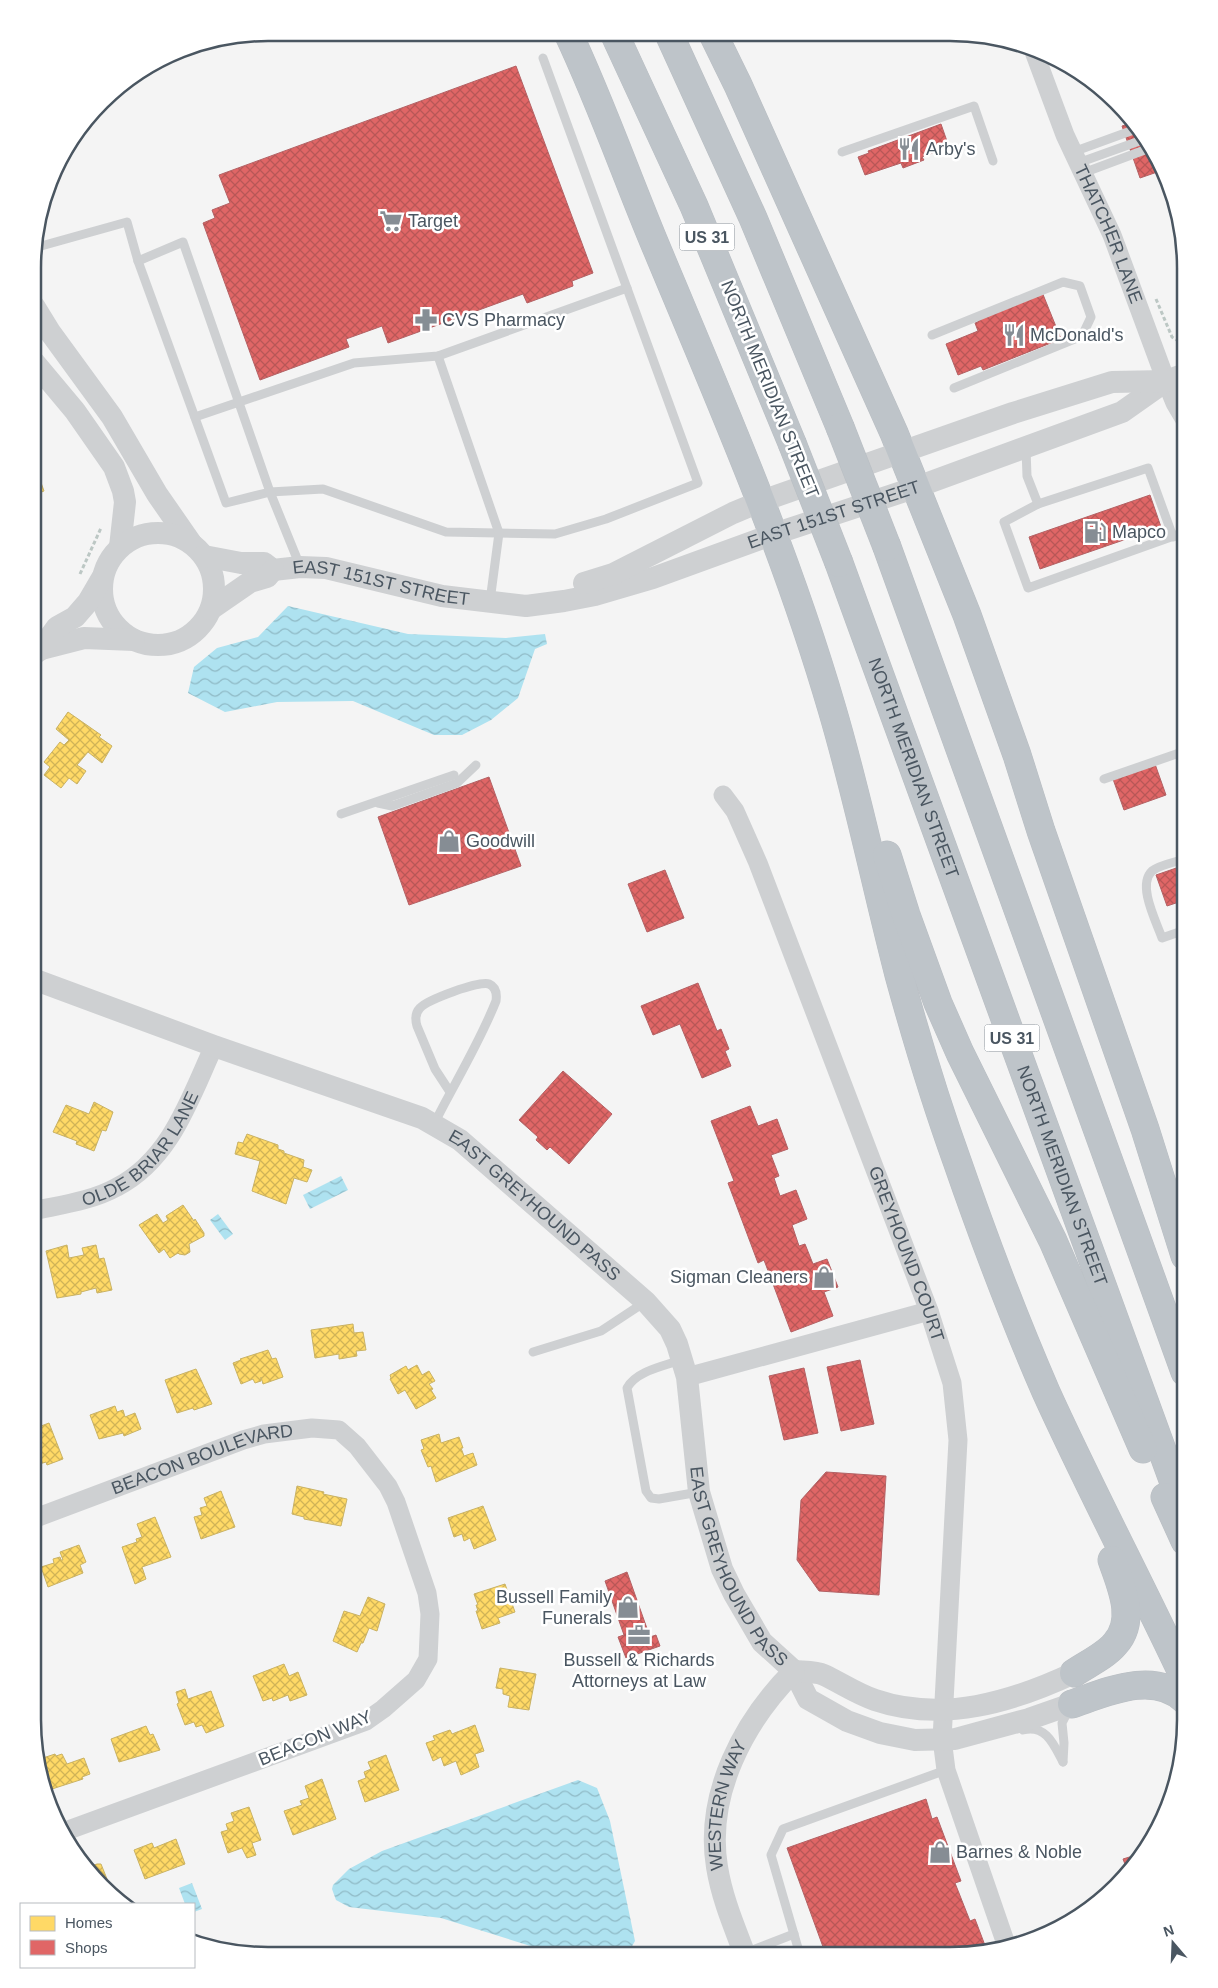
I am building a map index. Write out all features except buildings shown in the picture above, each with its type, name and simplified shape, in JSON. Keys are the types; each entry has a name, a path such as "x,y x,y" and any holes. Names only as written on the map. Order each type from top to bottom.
{"highway":[{"path":"572,41 762,501 804,616 856,797 900,978 935,1098 1008,1300 1073,1448 1177,1662"},
{"name":"NORTH MERIDIAN STREET","path":"617,41 694,206 792,443 839,563 1177,1491"},
{"name":"US 31","path":"672,41 757,227 840,427 887,547 1177,1350"},
{"path":"716,41 903,452 967,615 1017,754 1041,832 1145,1129 1177,1231"},
{"path":"832,709 887,854 906,915 938,1003 960,1052 1053,1241 1177,1523"},
{"path":"1145,1129 1177,1205"},
{"path":"1073,1448 1118,1578 1127,1612 1126,1624 1115,1644 1074,1673"},
{"path":"1072,1704 1113,1690 1143,1684 1153,1685 1177,1693"}],"street":[{"name":"THATCHER LANE","path":"1038,60 1078,162 1176,378 1175,403 1177,406"},
{"path":"41,317 112,416 157,494 198,549 212,573 215,591 211,609 202,625 188,637 170,644 152,645 134,640 84,638 41,651"},
{"path":"41,370 75,411 114,467 125,502 120,547"},
{"name":"EAST 151ST STREET","path":"490,601 555,590 602,578 733,513 762,501 1013,413 1112,382 1176,378"},
{"name":"EAST 151ST STREET","path":"198,549 241,563 264,564 273,570 300,566 326,568 442,596 526,606 595,595 653,578 774,534 917,487 1122,412 1176,378"},
{"path":"41,647 57,627 75,617 88,602 102,578 109,561 120,547 136,537 155,533 174,534 198,549"},
{"name":"EAST 151ST STREET","path":"211,609 244,585 268,577 273,570"},
{"path":"102,578 102,596 107,614 118,630 134,640"},
{"name":"GREYHOUND COURT","path":"723,795 735,811 758,863 929,1311 952,1383 958,1440 942,1739 946,1770 1005,1940"},
{"name":"EAST GREYHOUND PASS","path":"41,982 214,1046 389,1105 434,1124 460,1140 646,1302 670,1329 684,1368 698,1492 712,1543 734,1594 762,1642 794,1671 808,1699 847,1721 898,1738 915,1740 955,1739 1029,1719 1072,1704"},
{"name":"OLDE BRIAR LANE","path":"41,1209 116,1188 138,1174 161,1152 174,1131 214,1046"},
{"path":"684,1368 929,1311"},
{"name":"BEACON BOULEVARD","path":"41,1516 264,1434 312,1428 339,1430 357,1446 366,1458"},
{"name":"BEACON WAY","path":"70,1829 366,1721 383,1709 416,1680 428,1659 430,1614 427,1593 396,1502 388,1486 366,1458"},
{"name":"EAST GREYHOUND PASS","path":"794,1671 822,1674 852,1691 899,1707 944,1709 969,1708 1010,1699 1074,1673"},
{"name":"WESTERN WAY","path":"742,1947 732,1921 717,1866 715,1834 718,1808 725,1780 737,1747 768,1698 794,1671"}],"lane":[{"path":"43,246 127,222 138,261 226,503 270,492 323,489 446,532 555,534 606,519 698,483 543,58"},
{"path":"842,152 974,106 993,161"},
{"path":"1078,162 1131,132"},
{"path":"1078,162 1138,142"},
{"path":"1078,162 1143,149"},
{"path":"138,261 183,242 270,492 300,566"},
{"path":"932,335 1063,282 1080,286 1091,316 1082,336 954,388"},
{"path":"195,417 354,363 438,356 627,288"},
{"path":"438,356 500,533 490,601"},
{"path":"1026,446 1027,476 1038,504"},
{"path":"1173,537 1148,468 1038,504 1004,522 1028,588 1173,537 1177,535"},
{"path":"1104,779 1177,754"},
{"path":"376,802 392,806 457,783 476,765"},
{"path":"341,814 454,775"},
{"path":"1177,862 1153,870 1146,879 1145,888 1162,938 1177,933"},
{"path":"434,1124 450,1092 467,1065 496,1001 495,990 489,984 484,983 469,987 425,1004 417,1012 415,1018 417,1026 436,1069 450,1092"},
{"path":"533,1352 601,1331 646,1302"},
{"path":"684,1368 638,1376 630,1382 627,1388 646,1491 651,1498 659,1499 698,1492"},
{"path":"1012,1734 1030,1728 1043,1731 1063,1762 1062,1723 1072,1704"},
{"path":"942,1739 986,1741"},
{"path":"798,1947 771,1855 783,1829 946,1770"},
{"path":"762,1947 794,1934"}],"path":[{"path":"78,578 104,522"}],"water":[{"path":"288,606 408,634 506,638 545,634 547,644 535,649 518,698 491,720 462,735 434,735 353,701 277,702 225,712 188,693 194,667 217,648 258,637"},
{"path":"341,1176 348,1190 310,1209 303,1195"},
{"path":"218,1214 233,1234 225,1240 210,1220"},
{"path":"578,1780 597,1788 610,1821 635,1941 632,1947 534,1947 441,1918 349,1907 336,1900 332,1889 333,1885 349,1869 382,1851"},
{"path":"192,1883 202,1909 195,1912 195,1903 185,1903 179,1888"}],"place":[{"name":"Arby's","path":"909,149"},
{"name":"Target","path":"391,221"},
{"name":"CVS Pharmacy","path":"426,320"},
{"name":"McDonald's","path":"1014,335"},
{"name":"Mapco","path":"1095,532"},
{"name":"Goodwill","path":"449,841"},
{"name":"Sigman Cleaners","path":"824,1277"},
{"name":"Bussell Family Funerals","path":"628,1607"},
{"name":"Bussell & Richards Attorneys at Law","path":"639,1635"},
{"name":"Barnes & Noble","path":"940,1852"}]}
